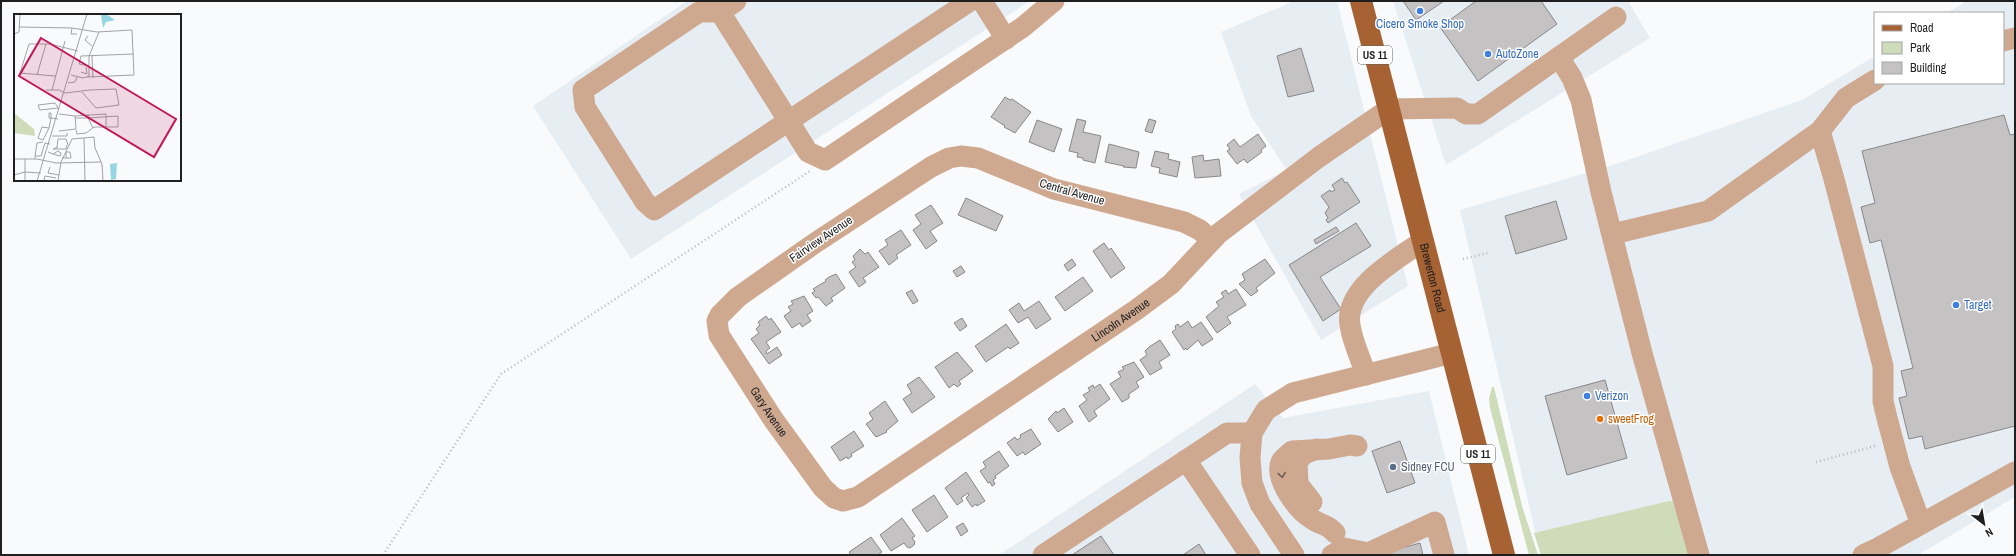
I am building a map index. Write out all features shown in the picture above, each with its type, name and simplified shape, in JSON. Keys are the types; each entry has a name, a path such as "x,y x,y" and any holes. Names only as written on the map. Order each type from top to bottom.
{"main road":[{"name":"Brewerton Road","path":"1361,1 1504,555"}],"street":[{"path":"970,1 789,121 654,210 645,202 585,106 583,90 699,12 728,6 789,121 808,152 825,160 1006,39 1054,1"},
{"path":"982,1 1006,39"},
{"path":"1389,109 1457,108 1466,114 1478,114 1616,17"},
{"path":"2004,41 2015,38"},
{"path":"1559,57 1572,78 1581,100 1642,353 1700,555"},
{"path":"1613,234 1708,211 1820,131 1846,98 1874,81"},
{"name":"Lincoln Avenue","path":"834,498 843,501 858,497 1136,310 1171,284 1211,240 1319,157 1389,109"},
{"path":"1820,131 1883,366 1884,401 1891,433 1900,467 1921,524"},
{"name":"Central Avenue","path":"931,167 949,158 961,156 978,158 1054,189 1184,222 1200,230 1211,240"},
{"name":"Fairview Avenue","path":"718,319 738,297 815,243 931,167"},
{"path":"1366,375 1350,325 1350,312 1354,299 1375,276 1423,241"},
{"name":"Gary Avenue","path":"718,319 719,335 773,419 823,488 834,498"},
{"path":"1294,555 1260,504 1252,483 1250,458 1252,433 1266,410 1293,393 1452,353"},
{"path":"1043,555 1227,433 1252,433"},
{"path":"1329,528 1298,484 1297,462 1304,454 1317,449 1329,449 1350,445 1357,446"},
{"path":"1186,460 1250,555"},
{"path":"1862,555 1878,548 2015,472"},
{"path":"1332,555 1344,548 1368,554 1435,522 1444,555"}],"path":[{"path":"383,555 501,374 825,160"},
{"path":"1463,259 1488,253"},
{"path":"1816,462 1875,446"}],"shaded area":[{"path":"687,1 1030,1 631,259 533,106"},
{"path":"1294,1 1337,1 1408,286 1321,340 1239,194 1287,170 1251,116 1221,32"},
{"path":"1393,1 1628,1 1650,38 1446,165"},
{"path":"1967,1 2015,1 2015,497 1918,555 1683,555 1537,540 1460,210 1616,164 1802,100 1874,57 1874,84 2004,84 2004,12 1949,12"},
{"path":"1255,384 1283,418 1429,391 1469,555 999,555"}],"green space":[{"path":"1492,387 1494,387 1522,506 1538,555 1529,555 1490,408 1489,399"},
{"path":"1669,501 1673,502 1690,555 1541,555 1534,533"}],"building":[{"name":"Cicero Smoke Shop","path":"1403,1 1444,1 1416,20"},
{"name":"AutoZone","path":"1476,1 1541,1 1557,24 1478,81 1440,27"},
{"path":"1301,48 1314,91 1288,97 1277,56"},
{"path":"1005,97 1010,100 1012,99 1031,112 1015,133 991,117"},
{"name":"Target","path":"2004,115 2010,135 2015,134 2015,426 1925,449 1922,436 1909,439 1899,398 1907,396 1901,371 1913,368 1881,240 1870,243 1861,207 1875,203 1862,151"},
{"path":"1077,119 1086,121 1083,132 1101,136 1095,163 1083,160 1083,158 1077,157 1078,153 1069,151"},
{"path":"1149,119 1156,121 1152,133 1145,131"},
{"path":"1037,120 1062,129 1054,152 1029,142"},
{"path":"1258,134 1266,146 1261,150 1262,152 1247,163 1244,159 1237,164 1227,151 1230,149 1227,145 1234,139 1240,147"},
{"path":"1109,144 1139,152 1136,168 1123,167 1124,166 1105,162"},
{"path":"1155,151 1169,154 1168,159 1180,162 1177,177 1159,173 1160,168 1151,166"},
{"path":"1203,155 1204,161 1219,159 1221,176 1195,178 1192,157"},
{"path":"1342,178 1345,183 1347,182 1360,202 1328,223 1326,220 1328,218 1325,213 1329,207 1321,196 1330,190 1331,192 1335,190 1332,185"},
{"path":"966,198 1003,216 996,231 958,215"},
{"path":"1556,201 1567,239 1516,254 1505,216"},
{"path":"931,205 943,223 930,231 937,241 926,249 913,230 921,224 915,215"},
{"path":"1356,223 1371,246 1320,277 1341,309 1323,321 1289,265"},
{"path":"1336,227 1339,231 1316,244 1314,240"},
{"path":"901,230 911,245 896,255 898,258 889,265 879,251 888,245 885,240"},
{"path":"1104,243 1109,250 1111,248 1125,268 1111,278 1093,251"},
{"path":"860,249 865,254 868,252 879,267 863,278 866,282 859,287 849,272 856,267 852,262 855,260 853,256"},
{"path":"1072,259 1076,265 1068,271 1064,265"},
{"path":"1265,259 1275,273 1256,288 1258,291 1251,296 1239,284 1245,280 1242,274"},
{"path":"961,266 965,272 957,277 953,271"},
{"path":"836,274 845,288 831,298 833,301 826,306 812,293 815,291 813,289 826,281 825,280 829,277"},
{"path":"1083,277 1093,291 1065,311 1055,297"},
{"path":"1236,289 1246,305 1227,317 1231,323 1217,333 1206,317 1219,306 1216,302 1224,297 1221,293 1226,290 1228,294"},
{"path":"912,290 918,301 913,304 906,293"},
{"path":"804,296 813,311 807,315 811,321 802,327 800,323 792,328 784,316 791,311 788,307 793,304 791,301"},
{"path":"1039,301 1051,319 1036,329 1028,317 1018,323 1009,310 1019,303 1024,311"},
{"path":"766,316 769,320 771,318 781,332 766,342 770,348 766,351 767,354 777,347 782,355 769,364 751,339 759,333 756,329 760,325 758,322"},
{"path":"962,318 967,326 960,331 954,323"},
{"path":"1188,321 1192,328 1201,322 1213,339 1202,346 1198,340 1187,350 1186,348 1184,350 1172,332 1176,329 1175,326 1178,324 1180,327"},
{"path":"1006,324 1019,343 1010,349 1008,347 986,362 975,346"},
{"path":"1160,340 1170,355 1159,362 1162,368 1150,375 1140,360 1147,355 1145,351 1149,347"},
{"path":"957,352 973,371 959,381 961,384 957,387 954,384 949,388 935,367"},
{"path":"1134,362 1144,377 1136,382 1139,387 1129,394 1129,398 1122,402 1110,384 1121,377 1118,372 1124,369 1122,367"},
{"path":"919,377 935,397 912,413 903,399 912,393 907,385"},
{"path":"1605,380 1627,458 1567,475 1545,396"},
{"path":"1100,384 1110,399 1094,411 1097,416 1089,422 1079,406 1087,400 1083,395 1090,391 1088,388 1093,385 1094,388"},
{"path":"885,401 898,421 886,431 887,432 876,437 866,424 873,419 869,413"},
{"path":"1064,408 1073,422 1058,432 1048,419 1056,411 1057,413"},
{"path":"1031,429 1041,444 1025,455 1023,452 1017,456 1007,443 1015,437 1017,440 1021,437 1020,435"},
{"path":"854,431 864,446 851,454 852,456 848,459 847,457 840,461 831,447"},
{"path":"1400,441 1415,483 1387,493 1372,451"},
{"path":"999,451 1009,466 995,476 996,478 993,480 995,484 992,486 990,482 988,483 980,471 986,467 983,462"},
{"path":"966,472 985,501 977,506 976,504 972,507 966,498 969,495 968,493 961,498 963,501 957,505 945,488"},
{"path":"934,495 948,517 927,532 912,510"},
{"path":"902,518 915,536 912,538 915,542 914,545 910,548 904,543 891,551 880,535"},
{"path":"963,523 968,531 961,536 956,527"},
{"path":"1101,536 1114,555 1072,555"},
{"path":"871,537 882,552 878,555 851,555 849,552"},
{"path":"1420,543 1423,555 1380,555 1380,554"},
{"path":"1199,544 1206,555 1183,555"}],"place":[{"name":"Cicero Smoke Shop","path":"1420,11"},
{"name":"AutoZone","path":"1488,54"},
{"name":"Target","path":"1956,305"},
{"name":"Verizon","path":"1587,396"},
{"name":"sweetFrog","path":"1600,419"},
{"name":"Sidney FCU","path":"1393,467"}]}
